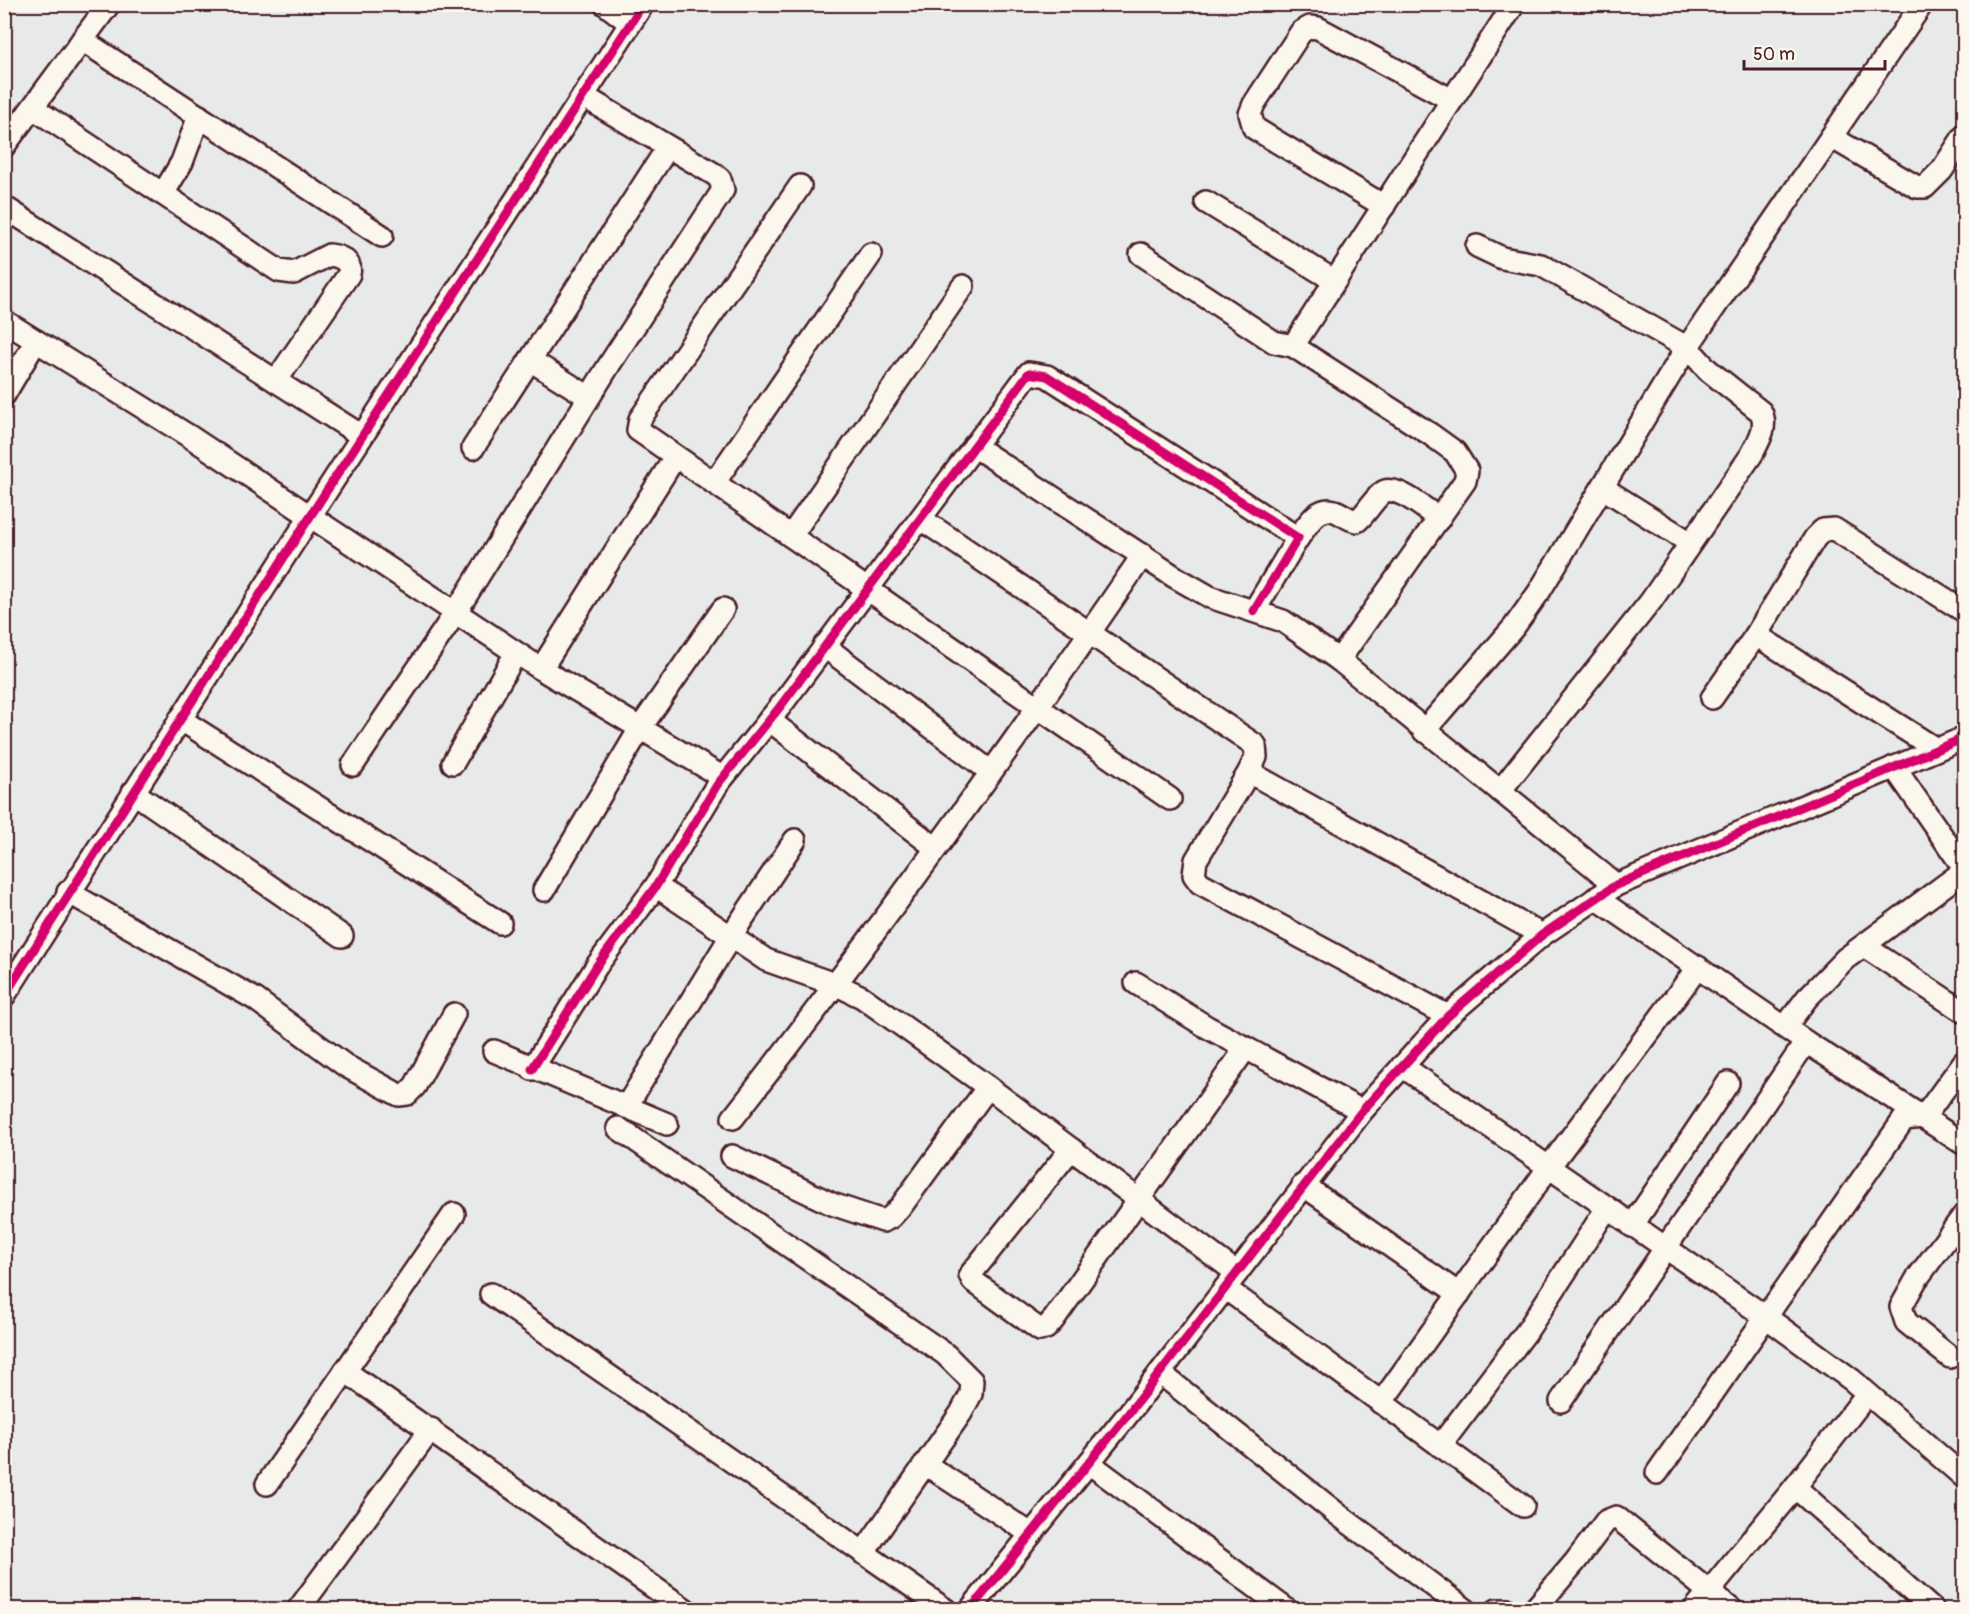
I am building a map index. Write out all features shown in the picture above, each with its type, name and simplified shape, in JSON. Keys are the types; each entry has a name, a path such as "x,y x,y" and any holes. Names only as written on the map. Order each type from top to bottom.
{"street":[{"path":"4,146 109,4"},
{"path":"605,4 630,23"},
{"path":"4,996 180,718 643,4"},
{"path":"1293,346 1514,4"},
{"path":"1424,731 1514,627 1539,592 1688,348 1922,4"},
{"path":"1384,206 1254,128 1250,114 1260,95 1301,32 1310,27 1318,28 1378,58 1452,100"},
{"path":"82,40 382,236"},
{"path":"353,765 456,612 723,190 720,179 714,174 583,96"},
{"path":"33,108 279,271 294,273 328,255 337,255 349,265 349,274 276,381"},
{"path":"163,194 186,154 199,116"},
{"path":"1831,137 1917,187 1925,187 1942,170 1965,136"},
{"path":"473,448 668,147"},
{"path":"800,186 640,419 638,430 1170,799"},
{"path":"1206,202 1335,281"},
{"path":"4,207 362,436"},
{"path":"1477,246 1502,258 1541,265 1688,348 1708,370 1761,412 1764,419 1760,438 1752,454 1689,542 1651,601 1500,791"},
{"path":"714,483 871,254"},
{"path":"1141,254 1274,342 1293,346 1455,452 1467,471 1465,481 1339,660"},
{"path":"791,536 963,286"},
{"path":"4,321 192,438 309,518 541,669 722,777"},
{"path":"4,395 36,341"},
{"path":"530,360 590,397"},
{"path":"532,1069 598,964 656,886 722,777 769,720 1029,373 1039,373 1170,453 1298,538"},
{"path":"974,446 1210,597 1283,621 1339,660 1616,885"},
{"path":"541,669 675,457"},
{"path":"1604,488 1689,542"},
{"path":"1254,611 1298,538 1318,514 1325,510 1334,510 1357,521 1385,490 1401,493 1439,519"},
{"path":"921,519 1255,745 1256,757 1249,772 1196,860 1194,875 1200,883 1448,1016"},
{"path":"1712,698 1756,635 1815,538 1828,528 1854,539 1965,611"},
{"path":"733,1118 837,985 1039,706 1143,555"},
{"path":"544,890 641,727 723,609"},
{"path":"1756,635 1936,749"},
{"path":"824,646 990,772"},
{"path":"453,764 516,653"},
{"path":"180,718 500,923"},
{"path":"769,720 936,848"},
{"path":"970,1610 1160,1373 1362,1111 1448,1016 1542,935 1616,885 1965,738"},
{"path":"1785,1027 1807,998 1845,959 1965,869 1894,767"},
{"path":"1249,772 1542,935"},
{"path":"133,792 342,936"},
{"path":"626,1107 731,936 795,840"},
{"path":"656,886 776,964 837,985 862,997 988,1087 1138,1199 1231,1281 1381,1403 1523,1506"},
{"path":"68,892 248,994 346,1066 399,1095 407,1094 415,1086 454,1014"},
{"path":"1596,898 1806,1042 1965,1144"},
{"path":"1864,946 1965,1012"},
{"path":"1381,1403 1549,1167 1698,967"},
{"path":"1136,984 1246,1048 1362,1111"},
{"path":"1561,1401 1806,1042"},
{"path":"1071,1149 970,1275 973,1281 1034,1328 1046,1328 1246,1048"},
{"path":"494,1051 532,1069 667,1124"},
{"path":"1658,1473 1904,1119 1924,1117 1965,1062"},
{"path":"1402,1066 1766,1317 1852,1380 1961,1467"},
{"path":"1632,1226 1728,1083"},
{"path":"732,1156 832,1204 883,1221 891,1217 988,1087"},
{"path":"618,1128 945,1354 972,1381 971,1394 961,1413 863,1553"},
{"path":"1303,1185 1459,1294"},
{"path":"1440,1446 1527,1331 1607,1208"},
{"path":"267,1484 454,1214"},
{"path":"1950,1357 1906,1322 1901,1307 1916,1280 1965,1215"},
{"path":"491,1294 946,1610"},
{"path":"345,1371 686,1610"},
{"path":"1160,1373 1331,1509 1466,1610"},
{"path":"1694,1610 1795,1487 1867,1394"},
{"path":"298,1610 431,1430"},
{"path":"1089,1463 1287,1610"},
{"path":"925,1464 1031,1534"},
{"path":"1795,1487 1933,1610"},
{"path":"1534,1610 1575,1563 1606,1521 1616,1517 1732,1610"},
{"path":"1497,1610 1508,1610"}],"cycle path":[{"path":"4,996 309,518 643,4"},
{"path":"532,1069 598,964 656,886 717,785 779,708 1029,373 1047,376 1298,538 1254,611"},
{"path":"970,1610 1125,1418 1362,1111 1448,1016 1542,935 1616,885 1964,738"}]}
